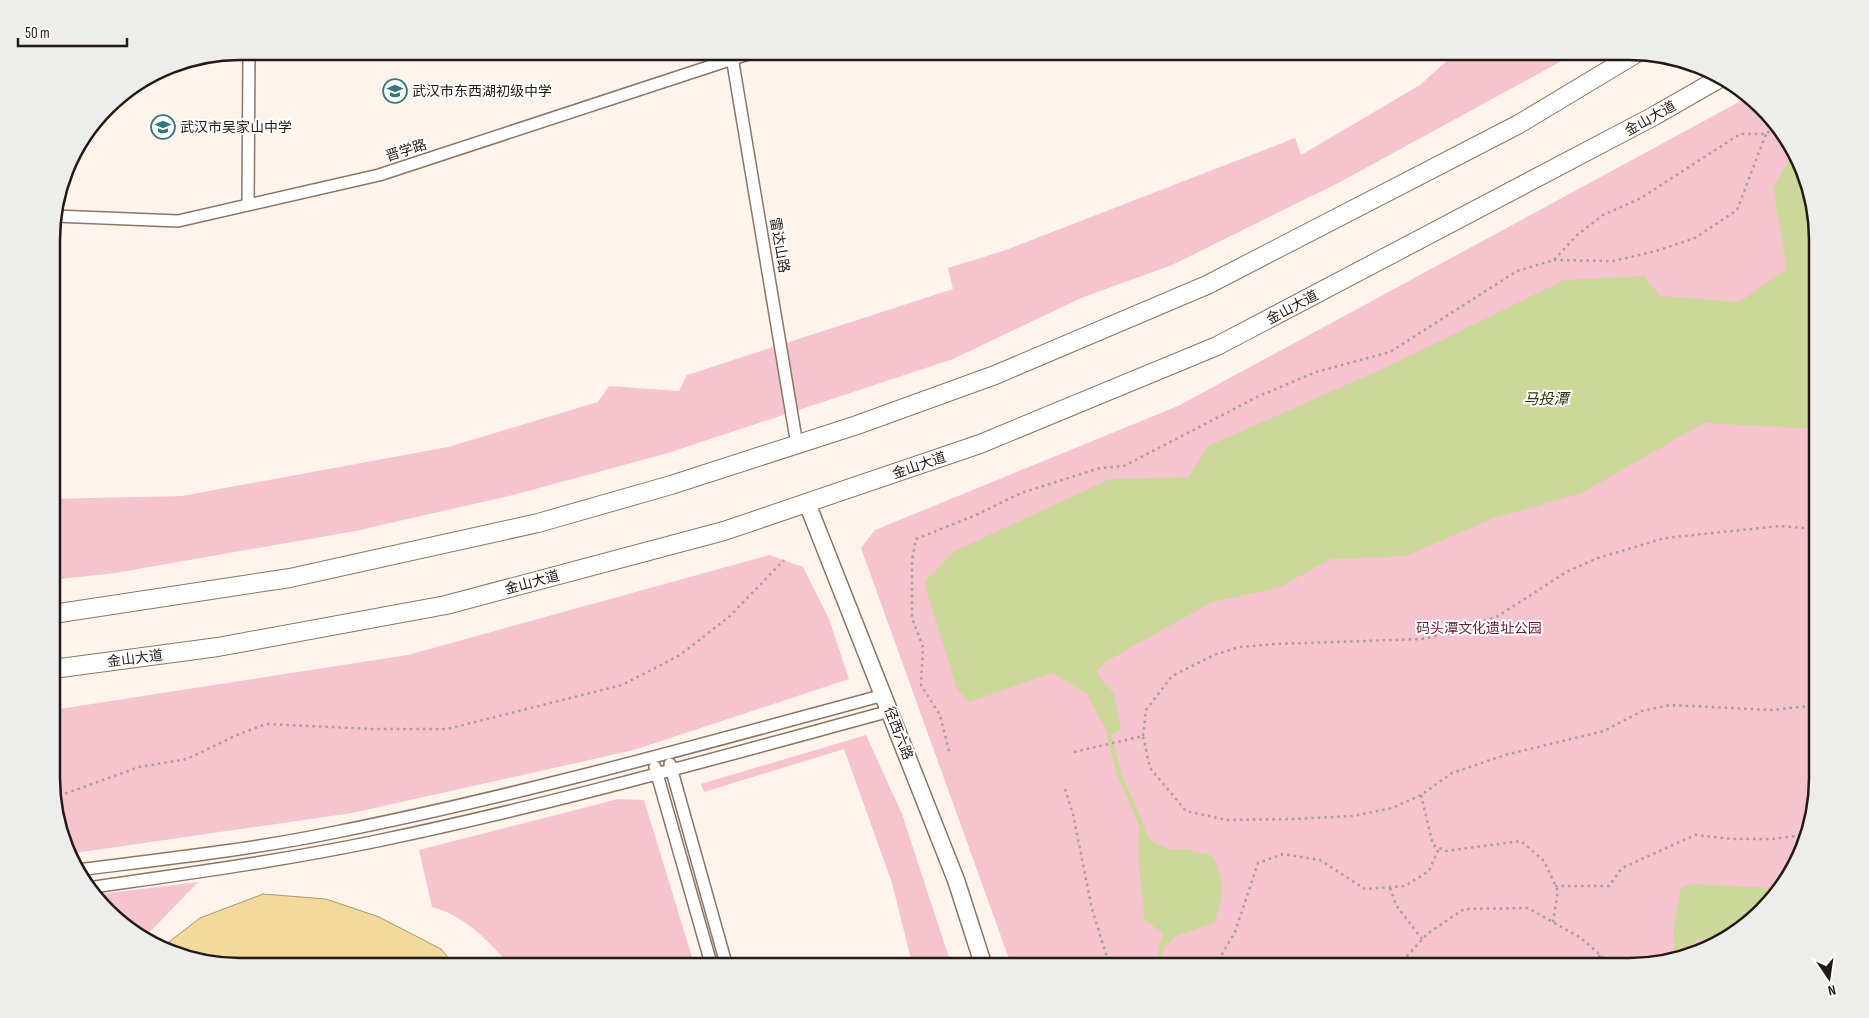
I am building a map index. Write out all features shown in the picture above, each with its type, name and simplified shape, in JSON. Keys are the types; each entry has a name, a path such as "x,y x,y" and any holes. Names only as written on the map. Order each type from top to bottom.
{"main road":[{"path":"60,613 290,578 538,523 798,445 995,375 1207,286 1519,124 1625,60"},
{"name":"金山大道","path":"60,668 218,648 446,605 724,531 980,444 1217,346 1654,116 1714,82"}],"street":[{"path":"248,205 249,60"},
{"name":"晋学路","path":"62,216 178,221 379,175 720,60"},
{"name":"雷达山路","path":"733,60 798,445"},
{"name":"径西六路","path":"807,503 956,880 981,958"},
{"path":"85,869 213,853 335,832 581,777 884,695"},
{"path":"99,890 376,841 657,773 890,711"},
{"path":"667,754 724,958"},
{"path":"652,758 709,958"}],"path":[{"path":"949,751 940,715 921,685 923,647 912,618 912,560 916,539 976,515 1021,493 1100,468 1124,466 1257,396 1316,372 1390,352 1517,271 1554,260 1613,261 1656,251 1695,238 1737,210 1766,134 1772,129"},
{"path":"1554,260 1577,235 1603,215 1641,198 1740,134 1766,134"},
{"path":"1809,528 1780,526 1664,538 1598,558 1568,571 1498,616 1454,632 1422,639 1239,647 1214,655 1172,676 1146,710 1143,736 1150,768 1186,811 1227,820 1353,816 1392,808 1421,795 1452,773 1505,755 1604,731 1642,712 1670,705 1772,710 1809,706"},
{"path":"61,795 139,767 187,759 237,735 266,724 373,729 447,729 622,685 680,655 730,616 784,560"},
{"path":"1074,752 1143,736"},
{"path":"1065,789 1073,814 1092,909 1107,958"},
{"path":"1421,795 1433,845 1446,851 1521,841 1544,861 1558,891 1553,922"},
{"path":"1555,886 1609,886 1622,868 1695,835 1732,839 1772,839 1799,835"},
{"path":"1220,958 1235,932 1258,863 1283,854 1320,860 1365,889 1405,886 1428,871 1439,848"},
{"path":"1390,887 1396,905 1422,939"},
{"path":"1405,958 1422,939 1464,909 1528,908 1581,938 1604,958"},
{"path":"1599,954 1600,958"}],"green space":[{"path":"1448,60 1564,60 1340,182 1172,265 1081,298 953,359 668,453 513,495 355,531 115,573 60,579 60,499 182,496 448,447 598,402 609,386 679,391 687,375 953,289 948,268 1003,251 1295,138 1301,155 1420,85"},
{"name":"码头潭文化遗址公园","path":"1742,100 1772,130 1785,150 1803,193 1809,228 1809,790 1806,813 1795,847 1785,868 1772,888 1739,921 1719,934 1676,952 1641,958 1009,958 861,548 875,530 1178,406"},
{"path":"769,555 803,567 829,619 849,679 634,750 352,813 77,853 66,825 60,790 60,709 408,655"},
{"path":"866,735 902,814 949,958 911,958 892,883 844,749 704,792 701,784"},
{"path":"618,799 644,800 692,958 504,958 486,939 466,923 432,907 419,850"},
{"path":"198,882 149,933 130,921 102,894"}],"water":[{"name":"马投潭","path":"1789,159 1803,193 1809,228 1809,429 1704,423 1582,493 1494,518 1406,556 1331,559 1278,588 1212,602 1107,661 1096,672 1114,694 1121,730 1109,736 1087,694 1053,673 969,702 957,689 924,583 953,552 1110,479 1189,477 1208,446 1387,367 1564,280 1644,276 1660,296 1739,302 1787,269 1773,188"},
{"path":"1141,824 1152,841 1170,850 1186,849 1212,856 1221,880 1221,897 1214,923 1176,936 1167,946 1162,945 1162,932 1144,920 1138,847"},
{"path":"1694,884 1772,888 1748,913 1729,928 1707,940 1698,939 1688,948 1675,952 1673,930 1681,888"}],"building":[{"path":"263,894 326,899 379,917 441,949 448,958 228,958 193,952 168,943 200,918"}],"waterway":[{"path":"1109,736 1120,776 1143,829"},
{"path":"1159,958 1163,941"}],"place":[{"name":"武汉市东西湖初级中学","path":"395,91"},
{"name":"武汉市吴家山中学","path":"163,127"}]}
